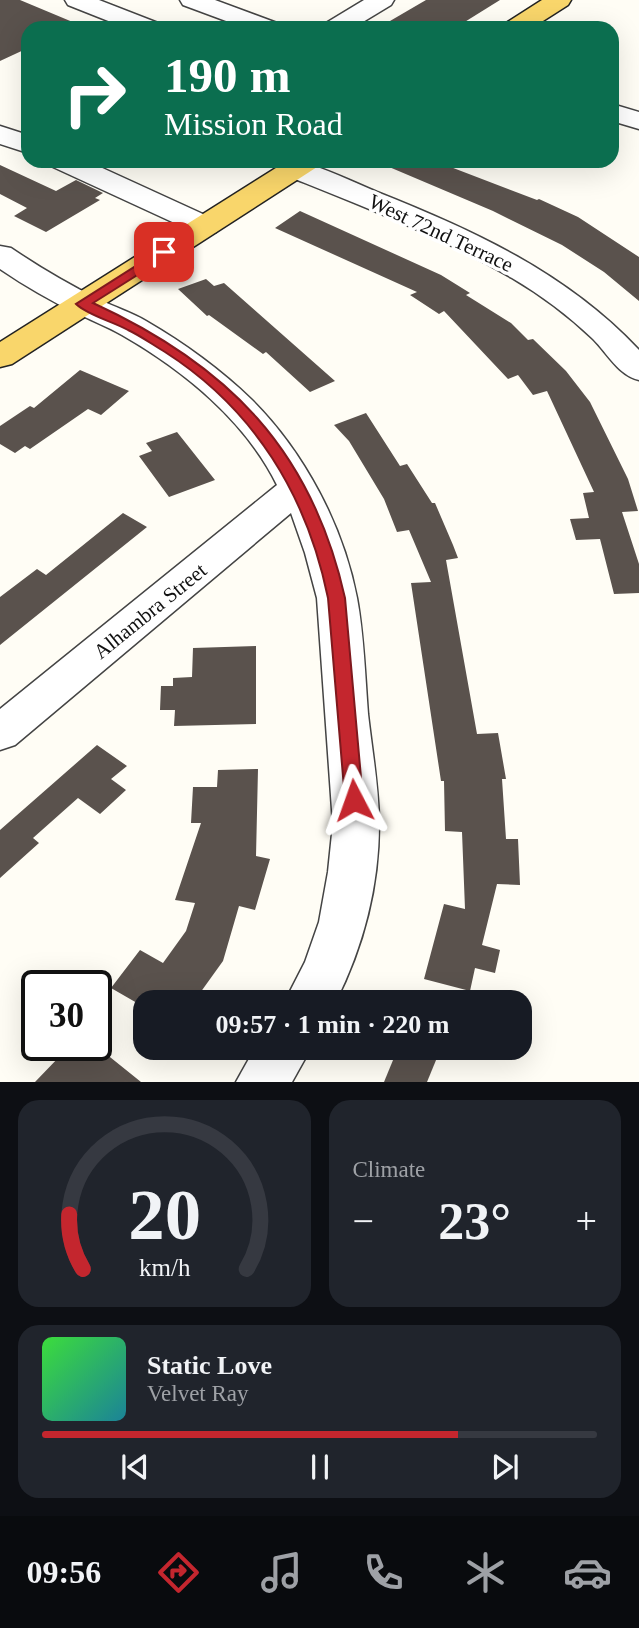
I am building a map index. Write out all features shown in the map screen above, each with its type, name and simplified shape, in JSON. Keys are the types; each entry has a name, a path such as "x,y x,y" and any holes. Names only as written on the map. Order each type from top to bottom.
{"main road":[{"path":"526,21 559,0"},
{"path":"0,356 296,168"}],"street":[{"path":"78,0 131,21"},
{"path":"191,0 249,21"},
{"path":"347,21 382,0"},
{"path":"619,114 639,121"},
{"path":"0,134 21,142"},
{"path":"78,168 205,226"},
{"name":"West 72nd Terrace","path":"308,168 441,229 531,276 581,313 639,370"},
{"path":"0,255 83,304 134,327 221,388 275,448 311,512 330,567 337,598 356,824 352,872 343,922 327,970 316,990"},
{"name":"Alhambra Street","path":"0,733 298,487"},
{"path":"262,1082 277,1060"}],"building":[{"path":"0,0 20,0 70,21 21,21 21,51 0,61"},
{"path":"426,0 500,0 466,21 390,21"},
{"path":"0,165 56,191 76,180 103,193 95,198 100,200 46,232 14,216 27,208 0,194"},
{"path":"392,168 453,168 539,199 578,217 639,257 639,301 604,272 562,245 493,211"},
{"path":"300,211 441,275 470,293 466,295 511,323 528,340 533,339 566,371 590,402 628,479 638,511 622,512 639,564 639,593 614,594 600,539 576,540 570,519 589,518 583,493 594,492 547,391 533,395 518,375 508,379 444,311 439,314 410,295 417,292 275,228"},
{"path":"206,279 214,286 224,283 335,381 310,392 266,352 263,354 207,316 178,289"},
{"path":"80,370 129,391 101,415 88,409 30,449 25,446 15,453 0,444 0,426 30,406 34,408"},
{"path":"366,413 400,466 407,464 432,503 435,503 458,558 446,560 477,734 498,733 506,779 502,779 506,839 518,839 520,885 497,884 482,945 500,950 495,973 475,968 470,990 424,979 444,904 465,909 462,832 445,831 444,781 441,781 411,583 431,582 409,530 397,532 384,499 349,441 334,425"},
{"path":"177,432 215,480 169,497 139,456 152,451 146,443"},
{"path":"123,513 147,527 0,645 0,597 37,569 46,575"},
{"path":"256,646 256,724 174,726 175,710 160,710 161,686 173,686 173,678 192,677 193,648"},
{"path":"97,745 127,766 111,779 126,790 100,814 78,798 33,838 39,843 0,878 0,830"},
{"path":"258,769 256,856 270,859 255,910 239,906 223,961 202,990 133,990 133,1001 112,987 140,950 163,963 186,931 195,903 175,900 201,823 191,823 193,787 217,787 218,770"},
{"path":"112,1059 141,1082 35,1082 55,1061 112,1061"},
{"path":"393,1060 436,1060 427,1082 384,1082"}],"route":[{"path":"164,252 83,304 134,327 221,388 275,448 290,471 311,512 330,567 337,598 354,800"}]}
